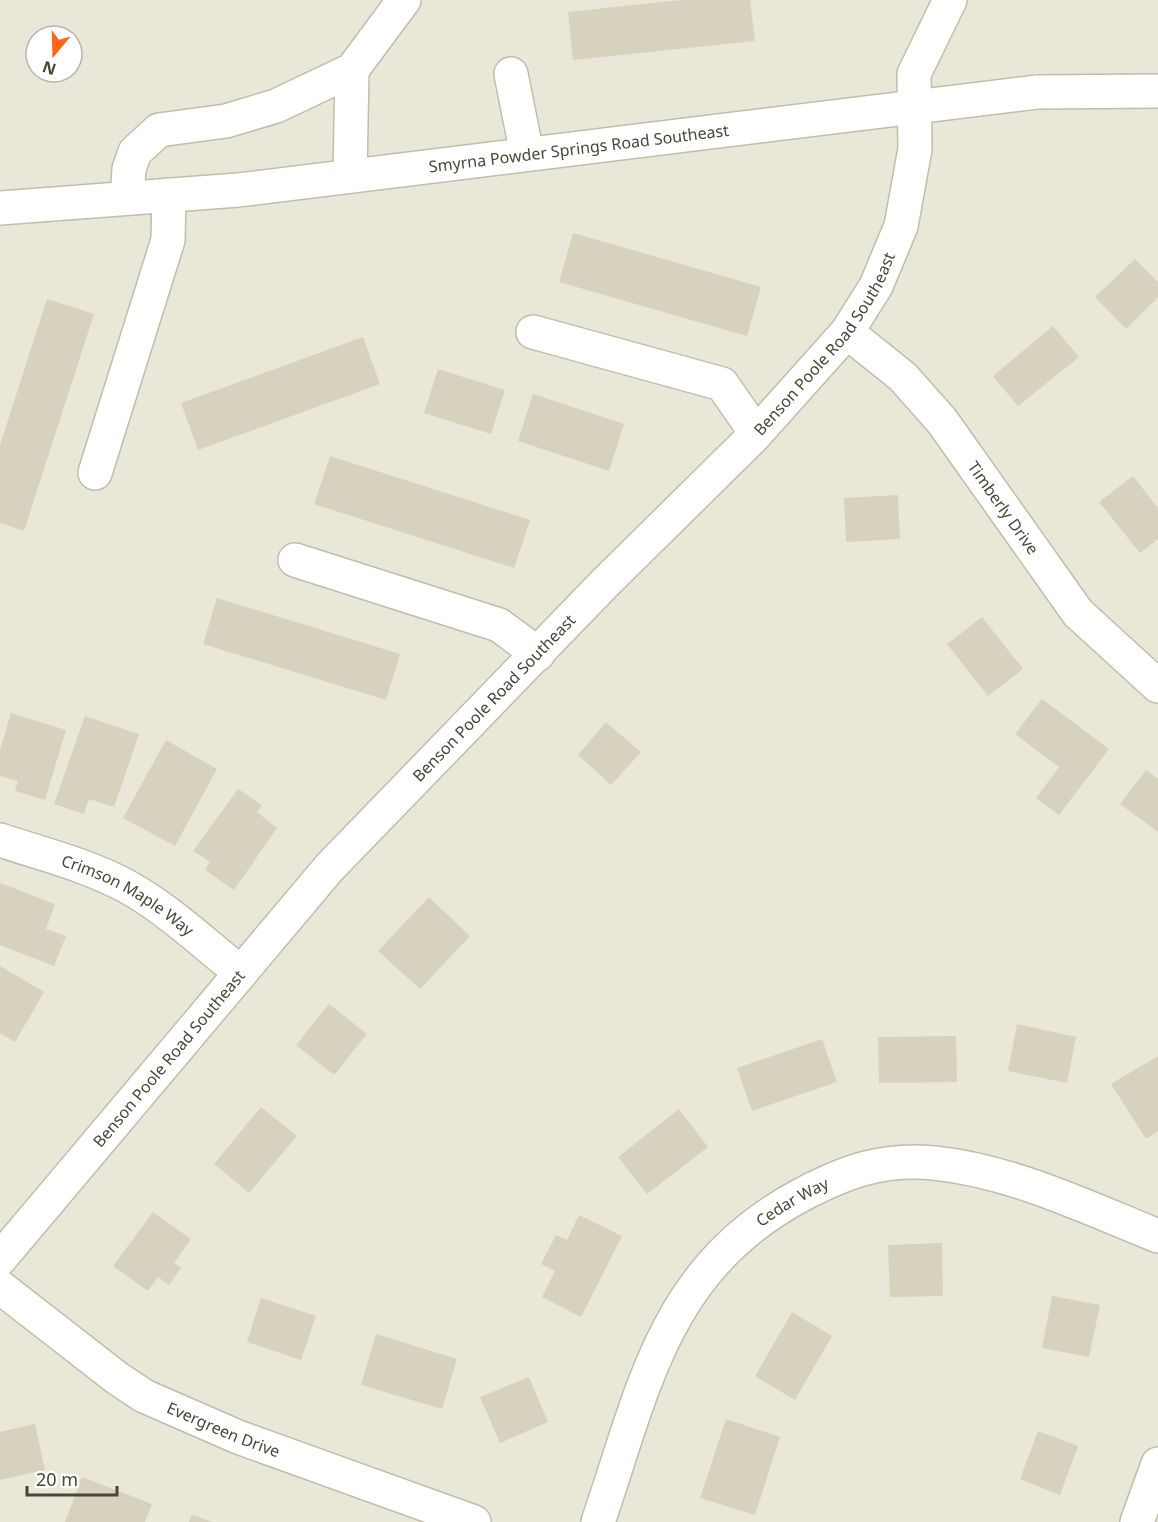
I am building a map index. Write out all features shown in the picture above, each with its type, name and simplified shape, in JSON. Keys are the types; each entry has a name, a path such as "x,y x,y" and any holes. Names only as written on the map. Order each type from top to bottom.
{"street":[{"path":"128,198 129,169 135,152 159,130 226,121 276,106 351,70 404,0"},
{"name":"Benson Poole Road Southeast","path":"0,1259 329,868 604,584 756,433 847,332 876,286 901,226 915,149 914,74 950,0"},
{"path":"350,176 351,70"},
{"path":"511,74 527,154"},
{"name":"Smyrna Powder Springs Road Southeast","path":"0,208 170,195 350,176 1038,92 1158,91"},
{"path":"95,473 168,240 170,195"},
{"path":"533,332 722,384 756,433"},
{"name":"Timberly Drive","path":"847,332 903,377 942,421 1078,613 1158,686"},
{"path":"295,560 499,625 538,654"},
{"name":"Crimson Maple Way","path":"0,840 100,874 125,886 153,903 240,972"},
{"name":"Cedar Way","path":"598,1522 654,1357 672,1318 698,1280 726,1248 760,1221 842,1174 888,1163 933,1163 977,1171 1023,1184 1158,1236"},
{"name":"Evergreen Drive","path":"0,1287 117,1378 144,1396 238,1437 474,1522"},
{"path":"1137,1522 1158,1464"}],"shaded area":[{"path":"0,0 1158,0 1158,1522 0,1522"}],"building":[{"path":"681,0 750,0 755,41 573,60 568,12"},
{"path":"573,233 761,287 747,336 559,282"},
{"path":"1135,259 1158,282 1158,297 1126,329 1095,297"},
{"path":"47,299 94,314 24,531 0,523 0,445"},
{"path":"1053,326 1079,357 1018,406 993,376"},
{"path":"363,337 380,384 198,450 181,403"},
{"path":"438,369 505,390 491,434 424,413"},
{"path":"533,394 624,424 609,471 518,441"},
{"path":"330,456 530,520 514,568 314,504"},
{"path":"1133,476 1158,508 1158,539 1140,553 1099,502"},
{"path":"898,495 900,539 846,542 844,498"},
{"path":"217,598 400,654 386,700 203,644"},
{"path":"982,617 1023,669 988,696 947,644"},
{"path":"1042,699 1109,749 1059,815 1036,798 1059,767 1015,734"},
{"path":"11,713 66,730 45,800 15,791 18,781 0,776 0,750"},
{"path":"85,716 139,734 114,807 89,799 84,814 54,804"},
{"path":"606,722 641,752 611,785 578,755"},
{"path":"166,740 217,769 175,846 123,818"},
{"path":"1146,770 1158,779 1158,832 1120,804"},
{"path":"238,789 262,805 257,812 277,828 234,890 205,870 210,862 193,851"},
{"path":"0,883 55,904 46,929 66,936 54,966 0,945"},
{"path":"429,897 470,936 420,989 378,951"},
{"path":"0,966 44,992 15,1042 0,1033"},
{"path":"329,1004 367,1034 334,1075 296,1045"},
{"path":"1017,1024 1076,1037 1067,1083 1008,1071"},
{"path":"956,1036 957,1082 879,1083 878,1037"},
{"path":"822,1039 837,1082 752,1111 737,1068"},
{"path":"1158,1056 1158,1131 1146,1139 1111,1084"},
{"path":"261,1107 297,1136 249,1193 214,1164"},
{"path":"679,1109 708,1147 647,1194 618,1157"},
{"path":"153,1212 191,1239 174,1263 181,1268 169,1285 158,1277 148,1291 113,1266"},
{"path":"579,1215 622,1236 581,1317 542,1297 555,1271 541,1264 556,1235 567,1240"},
{"path":"942,1243 943,1296 890,1297 888,1245"},
{"path":"1052,1296 1100,1305 1089,1357 1042,1348"},
{"path":"261,1298 316,1316 301,1360 247,1342"},
{"path":"792,1312 832,1336 795,1400 755,1376"},
{"path":"376,1334 457,1359 442,1409 361,1385"},
{"path":"529,1377 548,1422 500,1443 480,1397"},
{"path":"726,1419 780,1437 755,1515 700,1498"},
{"path":"35,1424 45,1470 0,1480 0,1432"},
{"path":"1038,1431 1078,1446 1060,1495 1020,1479"},
{"path":"82,1477 152,1504 145,1522 65,1522"},
{"path":"192,1515 213,1522 189,1522"}]}
